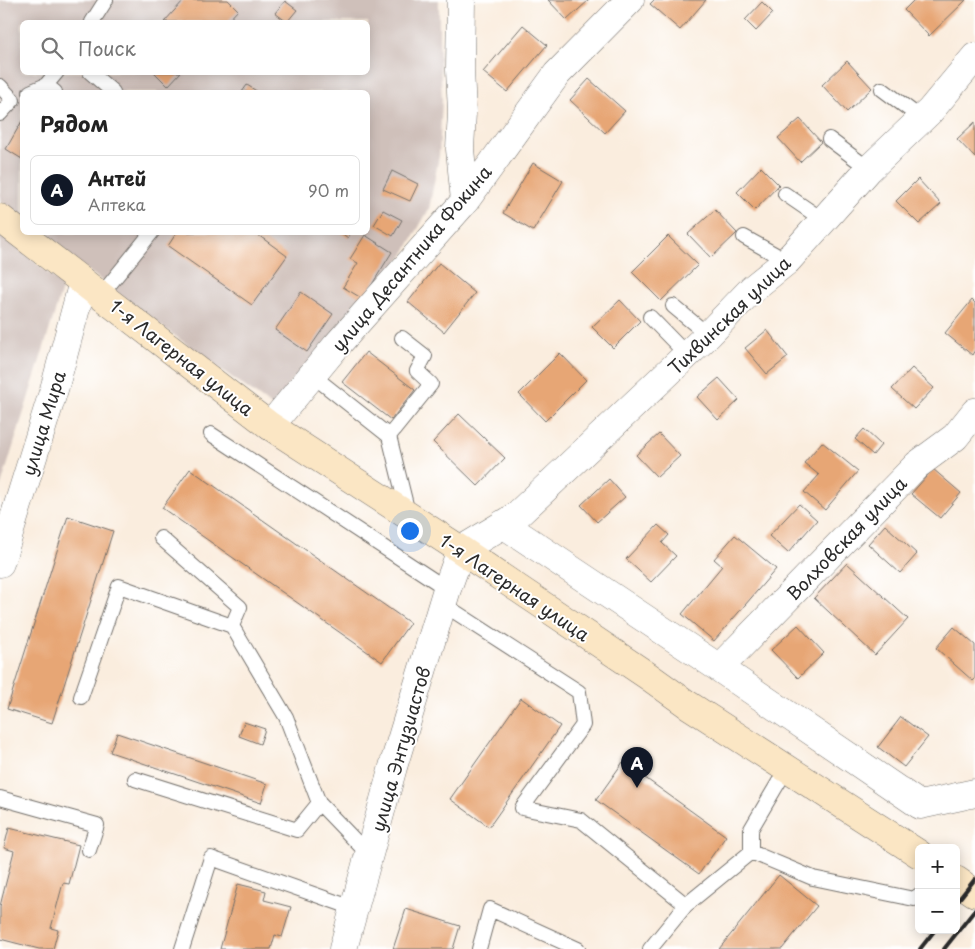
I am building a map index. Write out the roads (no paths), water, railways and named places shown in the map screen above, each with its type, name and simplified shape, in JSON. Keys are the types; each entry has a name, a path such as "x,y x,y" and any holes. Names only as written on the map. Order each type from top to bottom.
{"main road":[{"name":"1-я Лагерная улица","path":"0,218 20,233"},
{"name":"1-я Лагерная улица","path":"22,235 270,426 461,550 687,704 915,851"},
{"path":"960,883 975,893"}],"street":[{"path":"461,0 460,70 462,112 460,149 465,201"},
{"name":"улица Десантника Фокина","path":"270,426 312,375 465,201 558,74 630,0"},
{"name":"Тихвинская улица","path":"461,550 514,518 708,335 752,289 787,261 868,169 922,119 975,57"},
{"name":"улица Мира","path":"0,563 55,386 92,288"},
{"name":"Волховская улица","path":"719,668 917,465 955,437 975,412"},
{"path":"503,524 920,805 975,792"},
{"name":"улица Энтузиастов","path":"343,949 393,768 461,550"}],"lane":[{"path":"93,20 106,0"},
{"path":"51,89 56,75"},
{"path":"93,75 111,90"},
{"path":"0,86 19,101 0,114"},
{"path":"882,89 922,119"},
{"path":"829,139 868,169"},
{"path":"784,194 823,220"},
{"path":"92,288 149,235"},
{"path":"744,237 787,261"},
{"path":"673,306 708,335"},
{"path":"650,317 687,355"},
{"path":"389,436 431,384 417,371 425,356 402,338"},
{"path":"312,375 389,436 409,516"},
{"path":"212,434 580,692 583,725 522,808 581,820 686,905"},
{"path":"161,538 240,607 232,626"},
{"path":"81,697 119,586 232,626 286,717 319,803 369,855"},
{"path":"751,852 751,829 787,768"},
{"path":"135,779 297,830 319,803"},
{"path":"0,798 97,825 89,850"},
{"path":"650,949 686,905 751,852"},
{"path":"751,852 813,878 915,898"},
{"path":"182,949 211,858 353,908"},
{"path":"479,949 490,910 578,949"}],"railway":[{"path":"960,898 975,879"},
{"path":"944,949 975,910"},
{"path":"920,949 932,934"}],"place":[{"name":"Антей","path":"637,788"}]}
